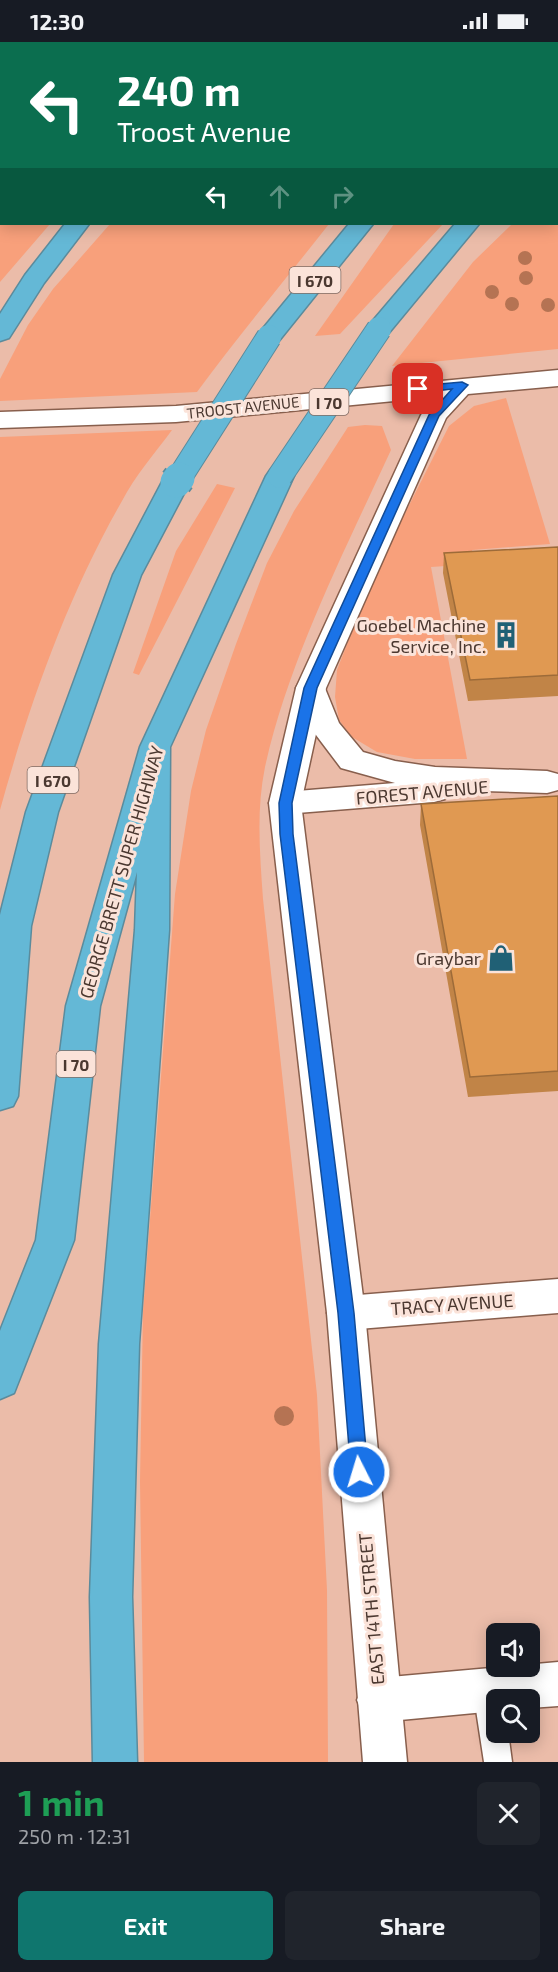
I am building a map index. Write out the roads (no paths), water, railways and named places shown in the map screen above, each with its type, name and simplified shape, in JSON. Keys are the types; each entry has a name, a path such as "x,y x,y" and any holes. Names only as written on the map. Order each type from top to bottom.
{"highway":[{"path":"0,333 34,280 76,225"},
{"name":"I 670","path":"0,1096 14,926 42,812 127,575 176,482 269,337 360,225"},
{"name":"GEORGE BRETT SUPER HIGHWAY","path":"0,1381 55,1240 83,1006 155,747 280,476 379,329 466,225"},
{"path":"115,1762 111,1597 119,1344 152,930 155,747"}],"street":[{"name":"TROOST AVENUE","path":"0,420 176,414 462,385 558,378"},
{"name":"EAST 14TH STREET","path":"385,1762 346,1313 286,834 285,803 311,688 434,415 462,385"},
{"path":"311,688 325,727 352,760 395,772 435,778 552,781"},
{"name":"FOREST AVENUE","path":"285,803 552,781"},
{"name":"TRACY AVENUE","path":"346,1313 558,1296"},
{"path":"499,1689 558,1684"},
{"path":"379,1700 486,1690"}],"lane":[{"path":"495,1743 498,1762"}],"place":[{"name":"Goebel Machine Service, Inc.","path":"506,635"},
{"name":"Graybar","path":"501,958"}]}
